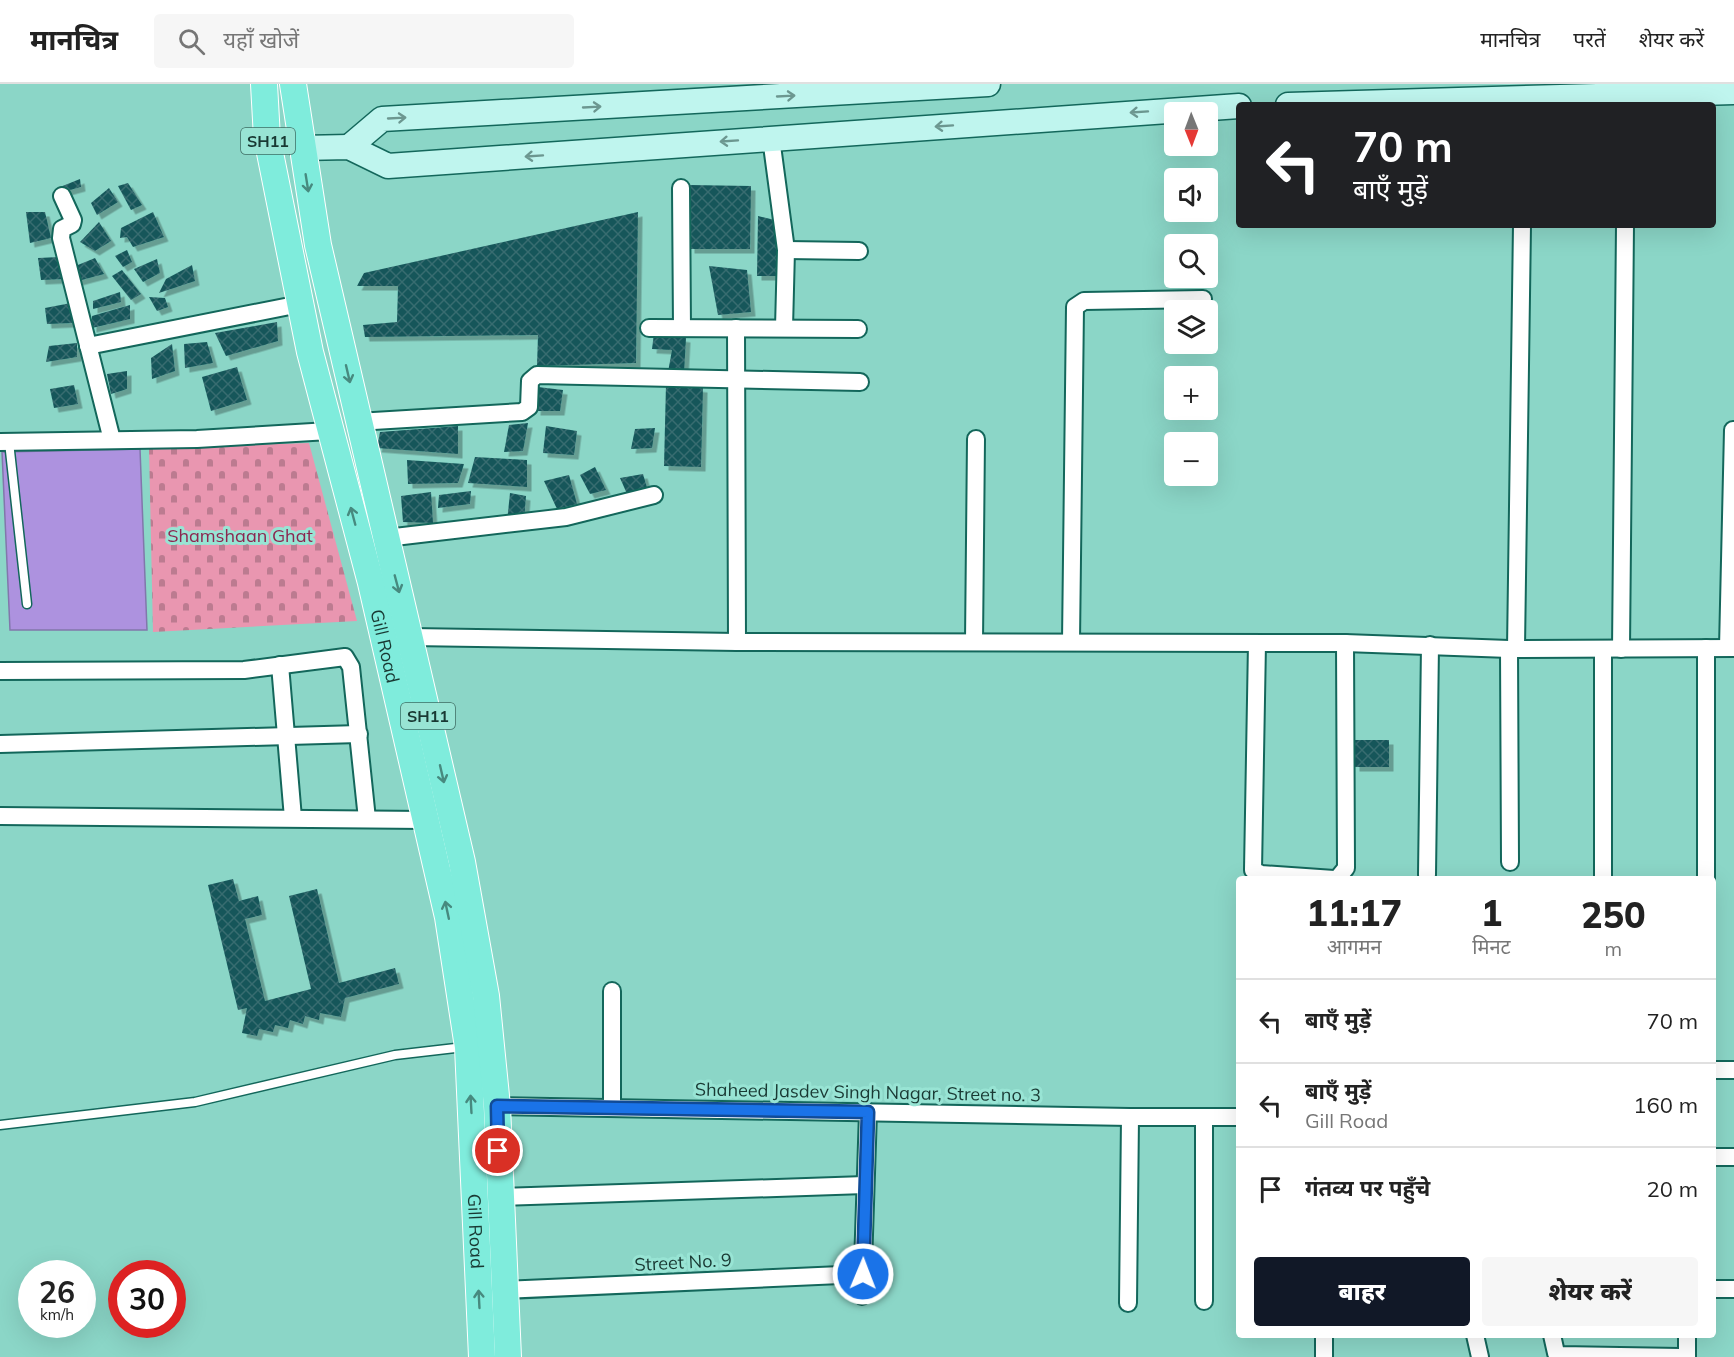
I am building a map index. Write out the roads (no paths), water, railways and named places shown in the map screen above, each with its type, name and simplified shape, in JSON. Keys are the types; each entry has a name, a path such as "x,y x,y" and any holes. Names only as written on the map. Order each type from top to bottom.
{"main road":[{"name":"Gill Road","path":"264,84 267,138 300,304 329,431 374,593 448,917 468,1047 482,1357"},
{"name":"Gill Road","path":"293,84 318,246 357,422 411,637 462,862 486,996 497,1106 508,1357"}],"street":[{"path":"349,147 382,119 987,84"},
{"path":"1391,102 1734,92"},
{"path":"302,148 349,147 388,166 1236,106"},
{"path":"771,138 786,250 784,328"},
{"path":"681,188 682,328"},
{"path":"62,196 73,220 72,224 62,229 61,238 112,440"},
{"path":"1510,862 1522,228"},
{"path":"1621,649 1625,228"},
{"path":"786,250 859,250"},
{"path":"1071,642 1075,307 1084,301 1203,299"},
{"path":"88,346 300,304"},
{"path":"649,328 858,329"},
{"path":"736,328 737,642"},
{"path":"357,422 522,412 529,407 530,381 537,375 860,382"},
{"path":"411,637 737,642 1345,642 1513,649 1731,648 1732,430"},
{"path":"4,442 197,439 329,431"},
{"path":"974,642 976,439"},
{"path":"386,538 557,518 654,495"},
{"path":"1338,876 1346,868 1345,642"},
{"path":"1257,643 1253,870 1261,874 1291,876"},
{"path":"1427,875 1430,645"},
{"path":"1706,648 1706,876"},
{"path":"1603,649 1603,876"},
{"path":"0,671 236,670 345,657 351,668 367,819"},
{"path":"280,665 293,818"},
{"path":"0,744 285,738 358,734"},
{"path":"0,816 426,820"},
{"path":"612,991 612,1107"},
{"path":"1716,1070 1734,1070"},
{"name":"Shaheed Jasdev Singh Nagar, Street no. 3","path":"497,1106 1236,1117"},
{"path":"862,1296 868,1112"},
{"path":"1128,1303 1130,1117"},
{"path":"1204,1117 1204,1301"},
{"path":"1716,1157 1734,1157"},
{"path":"500,1197 865,1185"},
{"name":"Street No. 9","path":"505,1290 863,1274"},
{"path":"1716,1289 1734,1289"},
{"path":"1324,1338 1324,1357"},
{"path":"1476,1338 1480,1357"},
{"path":"1552,1338 1556,1353 1560,1356 1680,1357"},
{"path":"1687,1357 1688,1338"}],"lane":[{"path":"4,442 27,604"},
{"path":"0,1125 195,1102 395,1054 468,1047"}],"park label":[{"name":"Shamshaan Ghat","path":"240,535"}]}
